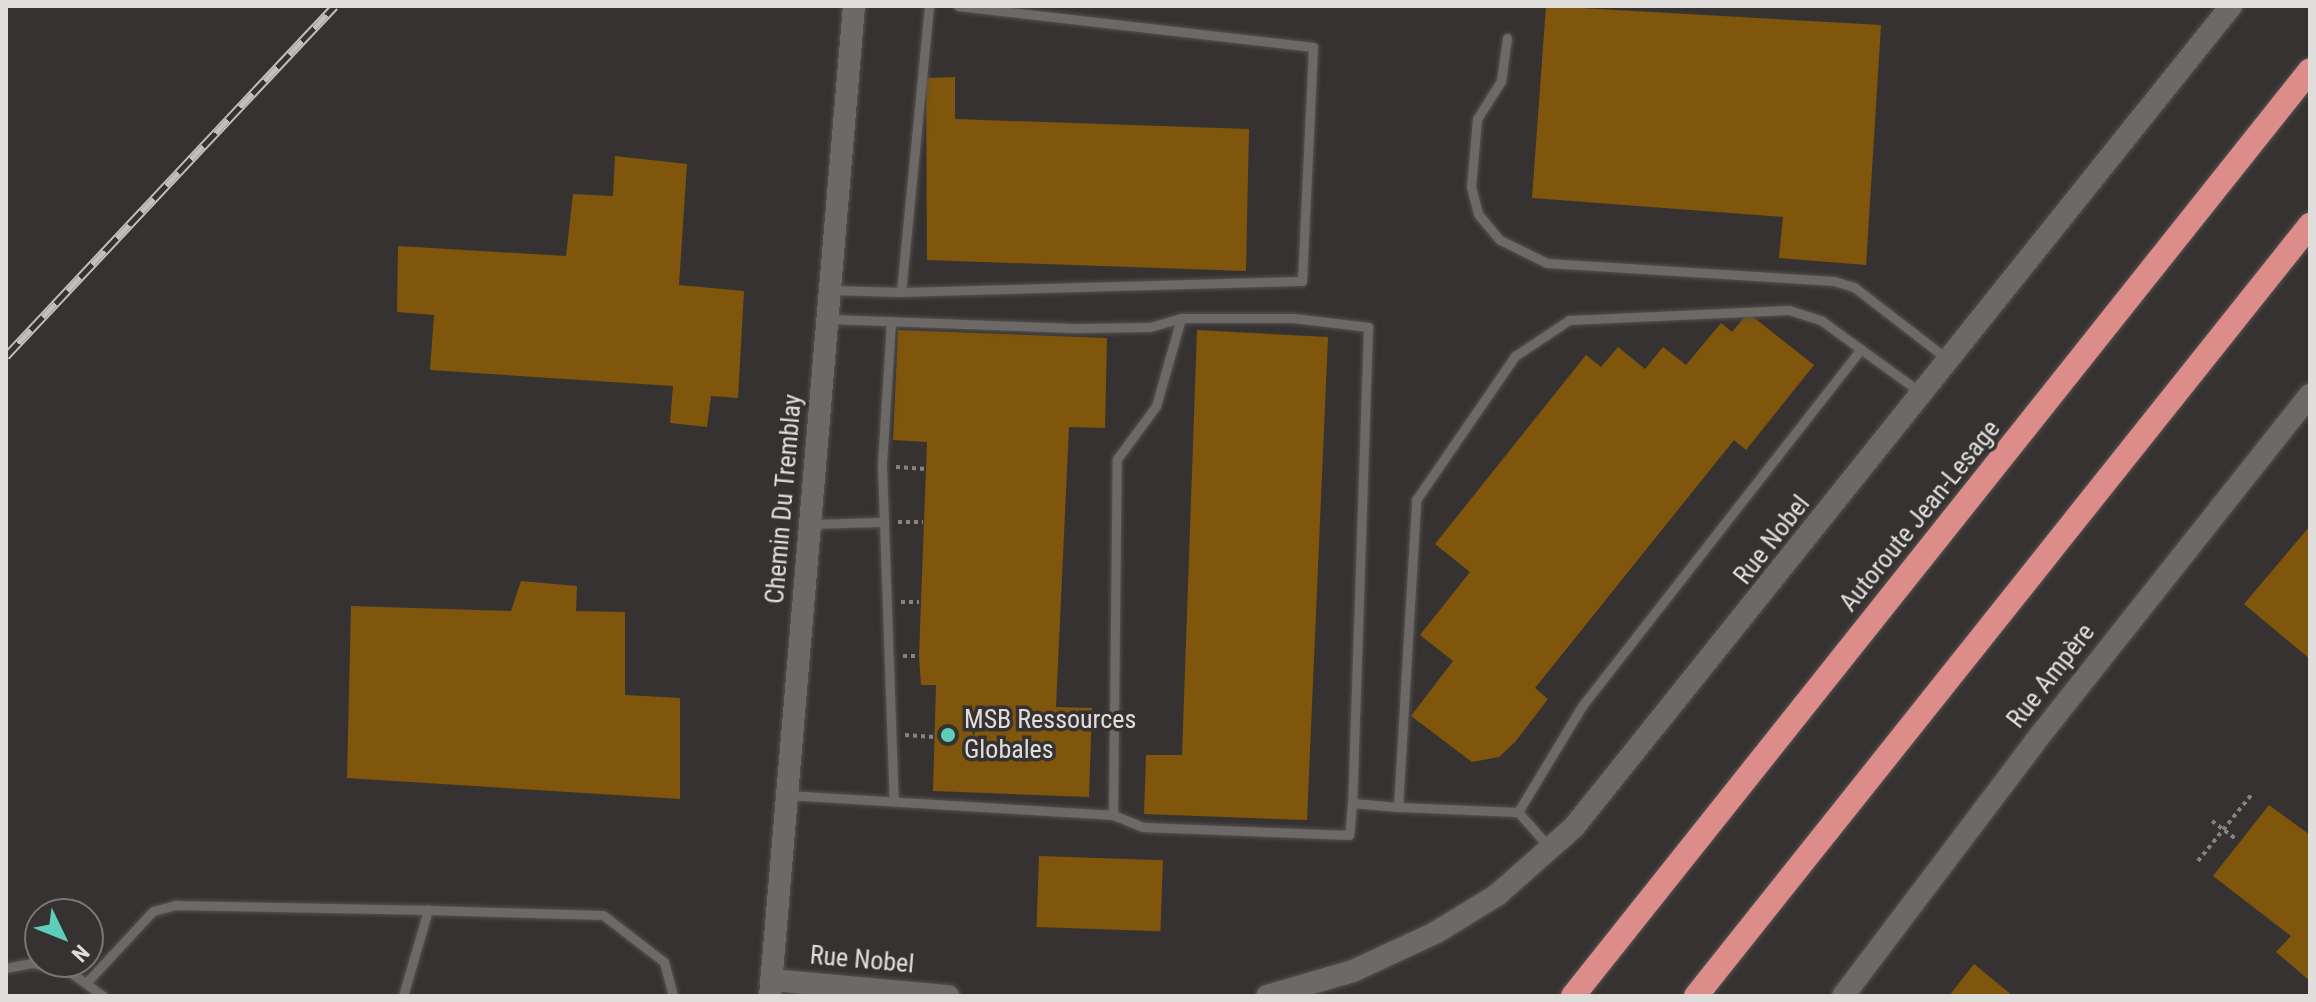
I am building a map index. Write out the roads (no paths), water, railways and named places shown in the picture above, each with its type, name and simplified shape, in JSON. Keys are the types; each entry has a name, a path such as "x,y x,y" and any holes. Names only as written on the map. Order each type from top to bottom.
{"highway":[{"name":"Autoroute Jean-Lesage","path":"1573,996 2310,70"},
{"path":"1696,996 2310,225"}],"street":[{"name":"Chemin Du Tremblay","path":"770,988 854,6"},
{"name":"Rue Nobel","path":"1267,996 1418,942 1497,895 1551,850 1614,782 2231,6"},
{"name":"Rue Ampère","path":"1843,996 2034,743 2310,395"},
{"name":"Rue Nobel","path":"770,988 948,996"}],"lane":[{"path":"901,292 929,6"},
{"path":"830,290 901,292 1302,281 1313,47 958,6"},
{"path":"1507,38 1501,81 1477,119 1471,187 1478,214 1500,240 1547,263 1834,281 1854,287 1950,361"},
{"path":"1398,807 1416,500 1515,356 1569,320 1752,308 1789,310 1822,321 1923,394"},
{"path":"787,795 1113,815 1143,827 1349,835 1352,803 1368,327 1293,318 1181,318 1150,327 1080,328 827,319"},
{"path":"1113,815 1117,459 1156,406 1181,318"},
{"path":"891,321 884,522 894,802"},
{"path":"1518,812 1582,706 1861,349"},
{"path":"810,524 884,522"},
{"path":"1352,803 1518,812 1551,850"},
{"path":"86,983 153,911 176,905 428,910 603,915 664,962 673,996"},
{"path":"403,996 428,910"},
{"path":"6,968 55,967 103,996"}],"railway":[{"path":"6,356 335,6"}],"place":[{"name":"MSB Ressources Globales","path":"948,735"}]}
